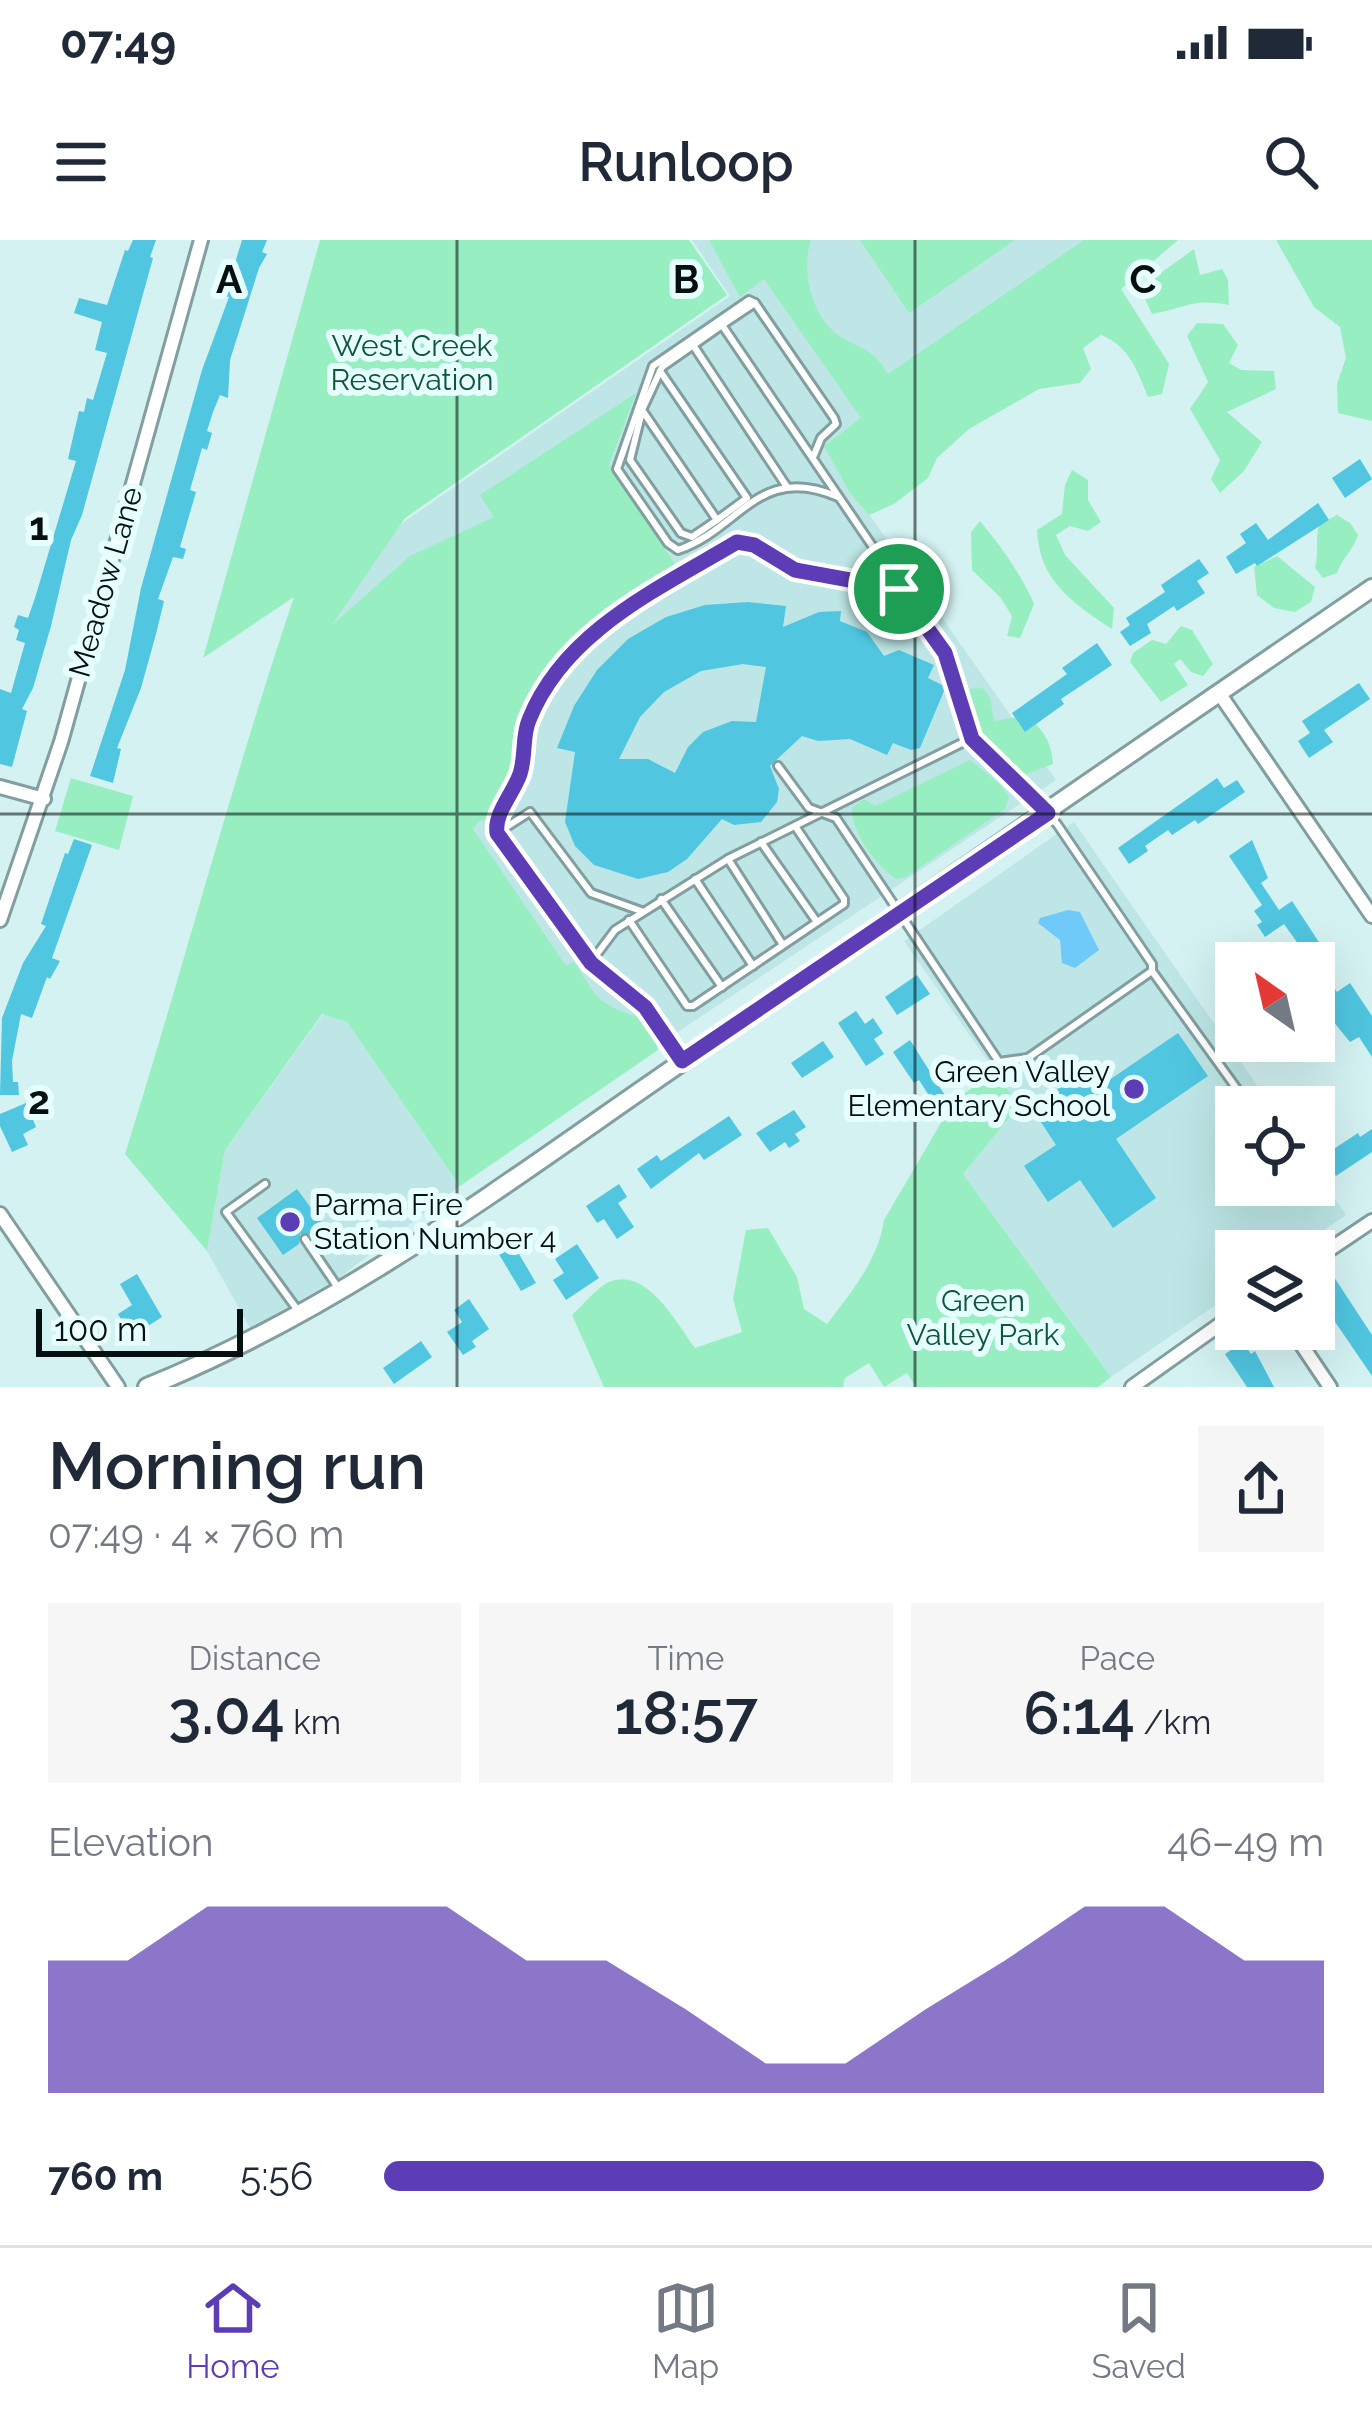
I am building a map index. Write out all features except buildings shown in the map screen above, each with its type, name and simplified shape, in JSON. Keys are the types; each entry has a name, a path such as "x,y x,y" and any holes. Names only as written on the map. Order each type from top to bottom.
{"main road":[{"path":"147,1387 207,1363 341,1292 1372,588"}],"street":[{"name":"Meadow Lane","path":"0,920 44,799 201,240"},
{"path":"1219,693 1372,916"},
{"path":"0,788 44,799"},
{"path":"0,1214 118,1387"},
{"path":"1335,1246 1372,1221"},
{"path":"1132,1387 1215,1328"},
{"path":"1305,1350 1330,1387"}],"lane":[{"path":"814,458 821,438 836,424 834,418 749,300 653,366 617,469 668,543 678,550 774,488 838,496"},
{"path":"660,370 747,498 692,537 685,536 630,460 642,410 660,370 755,303"},
{"path":"722,325 945,653 972,739 1048,813 1235,1086"},
{"path":"693,345 788,488"},
{"path":"642,410 717,520"},
{"path":"682,1061 645,1007 591,963 497,833 495,821 520,774 526,725 563,663 602,626 737,542 754,545 795,570 899,589"},
{"path":"591,963 603,942 629,920 695,879 972,739"},
{"path":"778,766 809,808 836,818 999,1062 1028,1058 1152,971"},
{"path":"497,833 530,812 592,893 641,911"},
{"path":"629,920 687,1006 722,987 844,904 795,826"},
{"path":"761,842 817,922"},
{"path":"728,860 783,945"},
{"path":"695,879 753,966"},
{"path":"661,899 722,987"},
{"path":"265,1184 226,1212 301,1315"},
{"path":"305,1239 341,1292"}],"shaded area":[{"path":"692,240 1143,240 869,514 1056,780 496,1153 269,718 398,526 730,296"},
{"name":"Green Valley Elementary School","path":"1074,822 1215,1025 1215,1062 1241,1062 1257,1086 1215,1086 1215,1206 1335,1206 1335,1199 1346,1215 1324,1230 1215,1230 1215,1305 1111,1377 963,1174 1019,1106 904,941"},
{"path":"323,1014 347,1022 460,1186 339,1278 250,1328 207,1251 225,1150"}],"green space":[{"name":"West Creek Reservation","path":"320,240 689,240 727,295 405,518 332,625 410,556 494,517 480,495 636,393 609,465 677,567 569,643 522,717 513,778 487,820 473,829 566,966 574,962 604,1002 647,1022 657,1037 658,1050 460,1186 347,1022 322,1014 225,1150 207,1251 125,1154 294,597 203,658"},
{"path":"709,240 811,240 808,278 821,316 838,335 872,354 888,374 1084,240 1178,240 1121,289 1169,364 1162,394 1148,397 1125,352 1101,335 1083,348 1091,369 1080,383 1039,389 969,429 937,458 928,478 894,504 869,515 850,493 824,446 861,418 764,279 740,297"},
{"path":"860,240 1015,240 909,313"},
{"path":"1276,240 1372,240 1372,421 1338,413 1337,384 1346,358 1340,327 1314,307"},
{"path":"1194,249 1200,275 1222,269 1228,280 1229,305 1197,303 1152,314 1140,288"},
{"path":"1197,323 1223,324 1238,345 1229,363 1241,370 1274,371 1276,389 1227,412 1262,442 1244,471 1220,493 1211,479 1220,460 1190,409 1208,382 1187,336"},
{"path":"1072,470 1088,480 1088,500 1101,522 1088,531 1070,526 1056,535 1065,555 1114,608 1112,629 1060,588 1039,548 1037,530 1062,514"},
{"path":"1337,515 1358,535 1337,573 1323,578 1315,568 1319,525"},
{"path":"980,521 1034,604 1020,638 1007,636 1012,616 972,570 971,532"},
{"path":"1277,556 1315,587 1311,602 1295,612 1274,608 1257,595 1254,567"},
{"path":"1181,626 1192,630 1213,664 1203,676 1191,672 1180,659 1174,664 1188,685 1161,702 1130,662 1133,653 1152,640 1166,644"},
{"path":"983,688 994,721 1027,715 1038,726 1049,743 1053,764 1019,777 991,747 976,727 969,703 970,689"},
{"path":"970,760 1000,784 1009,797 1005,809 906,877 896,879 866,848 852,808 864,799 875,806"},
{"path":"71,778 133,796 119,850 55,831"},
{"name":"Green Valley Park","path":"996,1073 1019,1106 963,1174 1111,1377 1098,1387 916,1387 907,1373 884,1387 869,1363 845,1378 843,1387 604,1387 572,1315 604,1285 623,1279 636,1282 660,1300 695,1348 742,1332 733,1299 746,1230 768,1228 797,1277 804,1309 827,1324 870,1262 884,1220 955,1099"}],"water":[{"path":"1068,910 1080,912 1099,950 1075,968 1062,963 1060,940 1038,923 1040,918"}],"place":[{"name":"Green Valley Elementary School","path":"1134,1089"},
{"name":"Parma Fire Station Number 4","path":"290,1222"}],"route":[{"path":"737,542 754,545 795,570 899,589 945,653 972,739 1048,813 682,1061 645,1007 591,963 497,833 495,821 520,774 526,725 563,663 602,626 737,542"}]}
